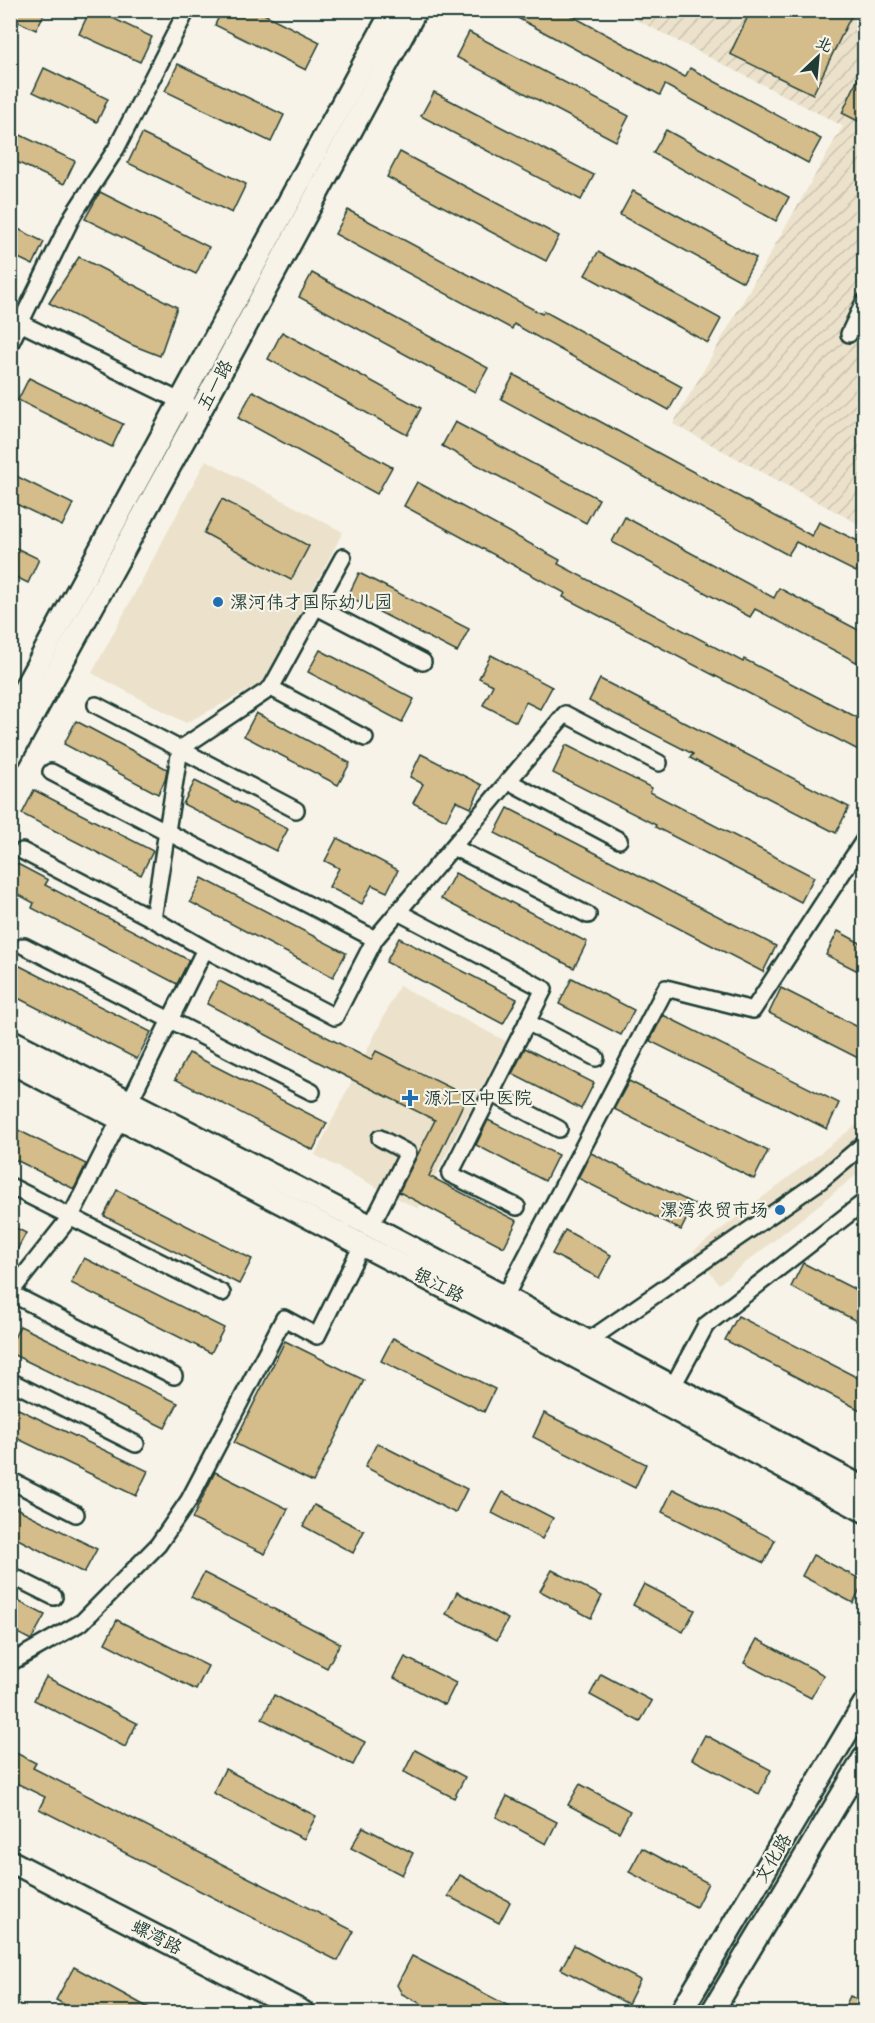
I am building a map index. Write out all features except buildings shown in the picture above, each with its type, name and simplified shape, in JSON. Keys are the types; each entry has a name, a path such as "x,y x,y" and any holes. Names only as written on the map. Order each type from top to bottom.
{"street":[{"path":"10,344 16,320 73,215 116,149 187,10"},
{"name":"五一路","path":"10,715 393,10"},
{"name":"五一路","path":"10,757 416,10"},
{"path":"849,334 864,302"},
{"path":"16,320 200,411"},
{"path":"153,919 180,749 271,688 343,557"},
{"path":"315,606 423,662"},
{"path":"271,688 365,738"},
{"path":"96,705 296,810"},
{"path":"21,851 335,1017 375,939 564,714 659,763"},
{"path":"51,772 375,939"},
{"path":"508,781 619,840"},
{"path":"501,1306 666,988 753,1010 864,840"},
{"path":"453,847 588,915"},
{"path":"398,912 544,989 450,1174 517,1207"},
{"path":"24,946 312,1092"},
{"path":"174,1376 10,1293 71,1216 206,949"},
{"path":"527,1022 596,1058"},
{"name":"银江路","path":"10,1040 125,1110 668,1395 864,1511"},
{"name":"银江路","path":"10,1062 125,1110"},
{"path":"491,1093 560,1129"},
{"path":"10,1663 81,1622 159,1545 189,1500 284,1318 318,1336 408,1153 380,1138"},
{"path":"588,1341 820,1181 864,1144"},
{"path":"10,1186 222,1293"},
{"path":"668,1395 706,1324 864,1202"},
{"name":"银江路","path":"501,1306 588,1341 668,1395 864,1488"},
{"path":"10,1381 136,1444"},
{"path":"10,1480 76,1514"},
{"path":"10,1575 54,1597"},
{"name":"文化路","path":"681,2013 864,1704"},
{"name":"文化路","path":"712,2013 864,1758"},
{"name":"螺湾路","path":"10,1861 303,2013"}],"shaded area":[{"path":"619,11 864,11 864,527 673,424 843,126"},
{"name":"漯河伟才国际幼儿园","path":"206,460 343,532 264,682 186,723 92,673"},
{"name":"源汇区中医院","path":"399,986 506,1041 418,1209 315,1155"},
{"name":"漯湾农贸市场","path":"864,1119 864,1169 719,1284 693,1251"}],"place":[{"name":"漯河伟才国际幼儿园","path":"218,602"},
{"name":"源汇区中医院","path":"410,1098"},
{"name":"漯湾农贸市场","path":"780,1210"}]}
